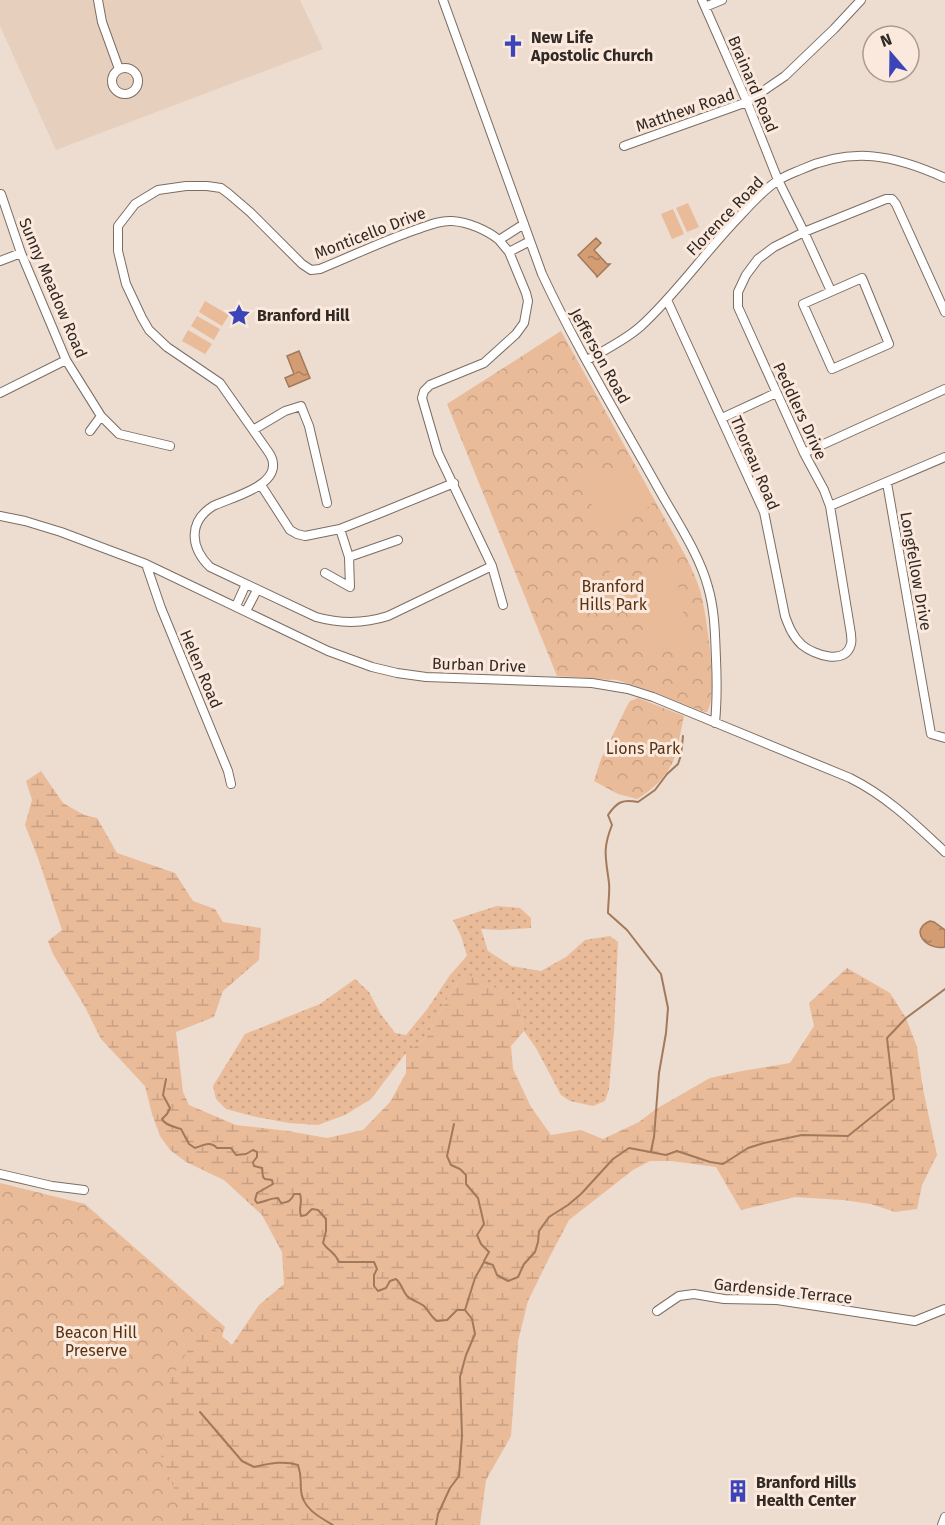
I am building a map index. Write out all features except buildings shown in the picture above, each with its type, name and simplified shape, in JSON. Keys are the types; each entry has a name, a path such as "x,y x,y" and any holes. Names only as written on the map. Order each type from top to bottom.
{"street":[{"path":"98,0 102,22 119,69"},
{"name":"Jefferson Road","path":"443,0 542,274 586,360 690,546 708,585 715,626 716,723"},
{"path":"703,4 722,0"},
{"name":"Matthew Road","path":"624,146 747,102 784,76 861,0"},
{"name":"Brainard Road","path":"703,4 747,102 778,180"},
{"name":"Florence Road","path":"586,360 639,328 667,300 751,204 778,180 808,166 830,159 853,156 876,156 900,160 945,178"},
{"path":"778,180 831,291"},
{"name":"Monticello Drive","path":"261,485 270,476 273,463 267,450 220,383 167,347 150,330 126,284 118,251 118,226 135,204 158,189 186,186 221,188 311,270 320,269 379,243 438,222 452,221 490,233 509,252 526,293 528,301 524,323 516,334 484,363 430,385 424,391 422,398 438,453 492,566 503,605"},
{"name":"Sunny Meadow Road","path":"1,194 21,253 66,360 101,416 119,434 170,446"},
{"name":"Peddlers Drive","path":"851,634 830,506 738,308 738,292 746,275 758,259 774,247 804,232 886,199 892,199 945,312"},
{"path":"499,240 524,224"},
{"path":"509,252 530,241"},
{"path":"0,261 21,253"},
{"path":"862,278 890,344 832,369 803,303 831,291 862,278"},
{"name":"Thoreau Road","path":"667,300 764,512 785,616 791,632 803,646 820,655 833,657 846,654 851,645 851,634"},
{"path":"0,393 66,360"},
{"path":"804,453 945,389"},
{"path":"722,418 776,393"},
{"path":"253,430 285,411 301,406 309,426 327,503"},
{"path":"90,431 101,416"},
{"path":"830,506 945,457"},
{"path":"454,483 340,529 305,536 290,530 261,485 206,511 196,526 195,545 210,567 316,617 332,622 361,623 388,616 492,566"},
{"name":"Longfellow Drive","path":"887,483 932,735 945,738"},
{"name":"Burban Drive","path":"0,516 51,529 147,564 328,651 397,673 450,678 584,682 628,689 667,702 865,785 892,803 945,852"},
{"path":"325,573 350,587 349,557 340,529"},
{"path":"349,557 398,540"},
{"name":"Helen Road","path":"147,564 161,609 228,771 231,784"},
{"path":"236,606 246,584"},
{"path":"246,611 257,590"},
{"path":"0,1174 52,1186 84,1190"},
{"name":"Gardenside Terrace","path":"657,1311 679,1296 694,1294 724,1299 777,1300 915,1321 945,1309"},
{"path":"942,1525 945,1517"}],"shaded area":[{"path":"0,0 300,0 323,49 56,150 0,26"}],"green space":[{"path":"688,203 699,227 687,232 676,208"},
{"path":"673,209 684,234 672,239 661,214"},
{"path":"205,301 229,315 222,326 199,312"},
{"path":"197,316 220,329 214,340 191,326"},
{"path":"188,330 212,344 205,354 182,341"},
{"name":"Branford Hills Park","path":"561,331 685,555 697,581 703,601 712,672 712,689 707,712 617,680 557,676 447,404"},
{"path":"598,473 617,474 631,479 642,489 652,505 607,531 600,528 596,522 585,478"},
{"path":"675,568 689,643 648,651 633,576"},
{"path":"627,571 628,587 610,588 609,572"},
{"name":"Lions Park","path":"638,698 684,716 670,768 658,783 637,799 618,794 594,781 601,759 626,708 630,701"},
{"path":"41,771 63,803 84,815 97,818 117,853 175,873 193,901 215,909 223,922 261,928 259,960 223,991 214,1017 176,1032 183,1092 189,1105 236,1125 327,1138 363,1130 390,1102 406,1073 406,1053 427,1037 453,989 461,979 473,975 517,1000 524,1031 511,1046 513,1069 531,1107 551,1135 581,1130 603,1139 639,1122 656,1109 710,1078 790,1063 814,1026 809,1003 847,968 890,993 906,1018 917,1047 937,1155 922,1185 917,1209 895,1212 871,1204 795,1197 741,1210 716,1167 671,1161 650,1161 633,1170 569,1220 528,1301 518,1341 511,1436 486,1480 480,1525 185,1525 181,1506 161,1456 170,1381 207,1323 232,1345 259,1305 284,1284 282,1252 262,1215 224,1180 186,1162 170,1150 160,1136 145,1086 101,1039 85,1007 53,954 48,941 62,930 25,825 32,800 26,781"},
{"path":"497,906 520,908 531,918 531,928 481,929 488,951 511,966 541,971 566,957 585,940 610,936 618,942 614,1031 609,1089 605,1101 593,1106 570,1101 561,1095 536,1048 524,1031 517,1000 461,979 453,989 427,1037 406,1053 371,1099 345,1115 318,1125 289,1123 226,1109 216,1099 213,1086 245,1034 320,1004 355,979 369,992 380,1013 395,1033 406,1035 450,975 467,956 453,920"},
{"name":"Beacon Hill Preserve","path":"0,1183 85,1204 225,1327 215,1359 188,1525 0,1525"}],"water":[{"path":"596,238 601,243 594,250 607,264 610,264 597,277 578,255"},
{"path":"299,351 310,378 289,387 285,378 294,374 287,356"},
{"path":"930,921 945,930 945,947 932,946 922,939 921,929"}],"waterway":[{"path":"651,1151 668,1008 661,974 627,930 608,913 606,848 612,825 608,815 620,802 638,802 655,790 678,764 683,736"},
{"path":"465,1310 475,1278 484,1262 493,1265 497,1275 508,1281 518,1277 524,1264 535,1252 539,1231 549,1217 581,1194 613,1159 629,1148 666,1155 677,1151 723,1164 748,1148 764,1143 802,1135 848,1136 894,1099 887,1038 906,1018 945,989"},
{"path":"166,1079 163,1095 170,1108 162,1119 167,1124 181,1129 189,1144 195,1148 209,1144 217,1148 231,1148 236,1155 246,1154 253,1150 257,1152 257,1157 253,1162 254,1166 262,1168 263,1177 272,1180 273,1184 257,1193 255,1200 257,1203 278,1198 281,1203 291,1199 294,1194 300,1194 301,1216 306,1215 312,1209 318,1210 326,1219 323,1243 339,1262 374,1262 377,1269 374,1275 374,1286 378,1291 386,1288 390,1281 396,1279 407,1296 424,1306 437,1321 447,1320 457,1310 465,1310 472,1319 475,1334 460,1377 462,1436 459,1476 450,1488 438,1514 436,1525"},
{"path":"454,1124 447,1156 451,1165 466,1175 466,1184 478,1198 484,1224 477,1235 481,1244 489,1252 484,1261"},
{"path":"200,1412 242,1461 254,1467 281,1463 298,1465 304,1502 322,1519 333,1525"}],"place":[{"name":"New Life Apostolic Church","path":"513,46"},
{"name":"Branford Hill","path":"239,315"},
{"name":"Branford Hills Health Center","path":"738,1491"}]}
